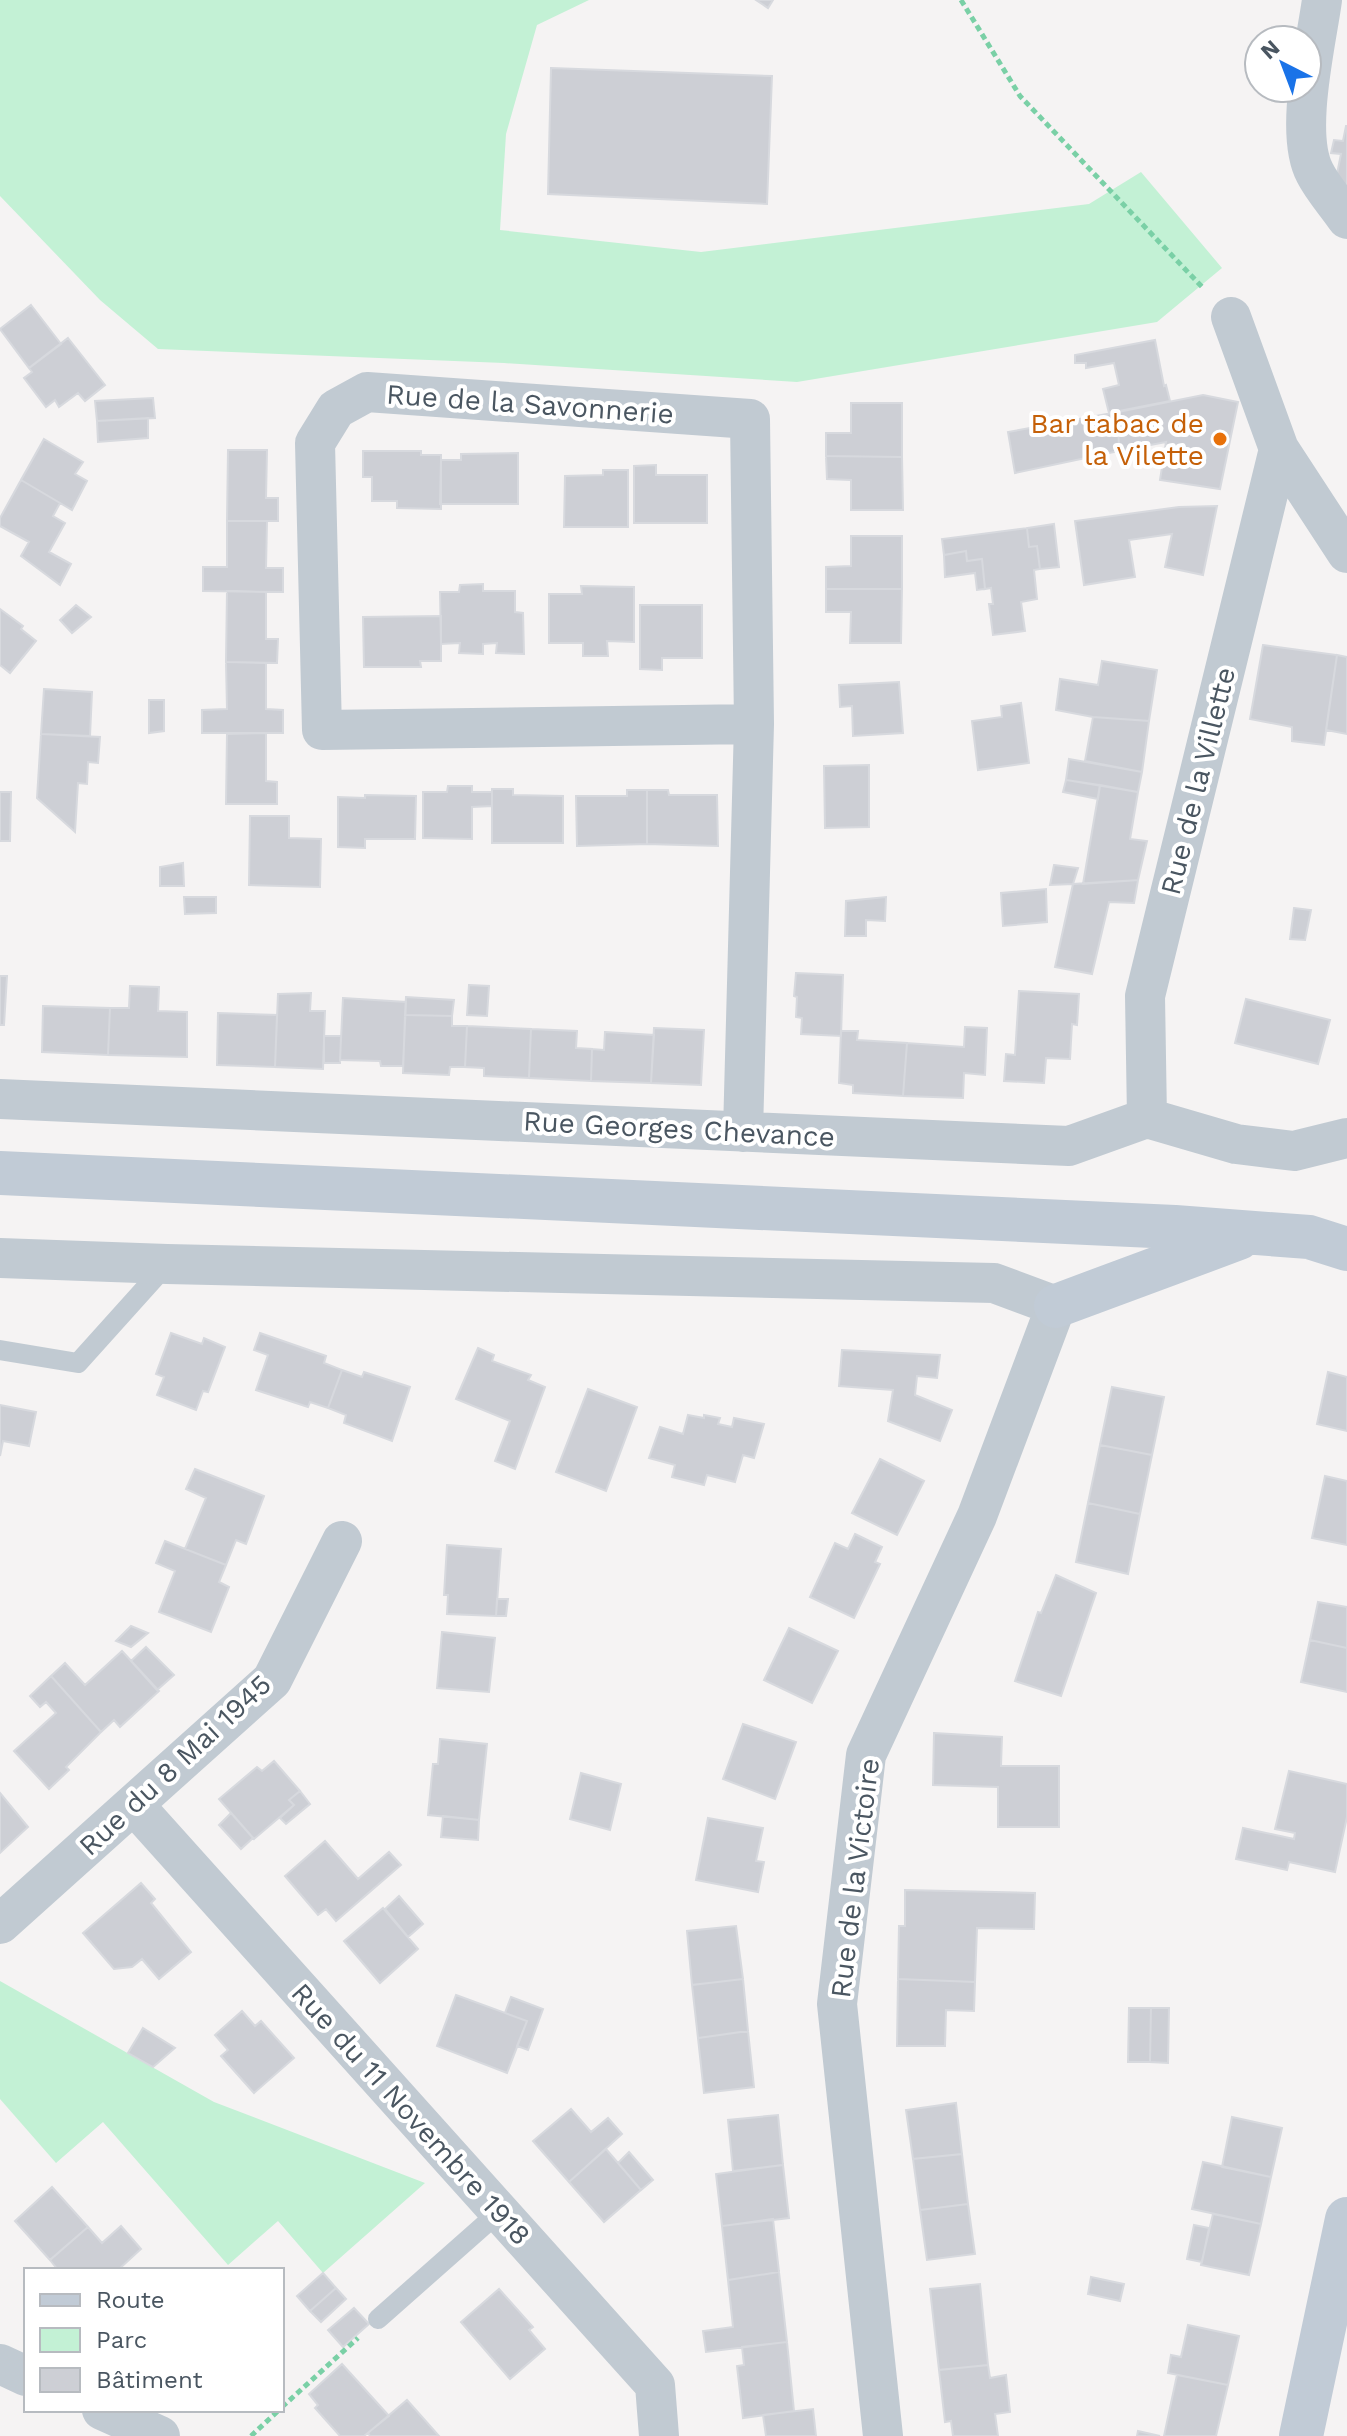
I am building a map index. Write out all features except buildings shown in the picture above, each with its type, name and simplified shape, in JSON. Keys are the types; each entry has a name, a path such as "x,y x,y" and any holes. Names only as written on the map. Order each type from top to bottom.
{"main road":[{"path":"0,1173 1143,1225 1334,1237"},
{"path":"1056,1306 1253,1233"},
{"path":"1301,2436 1341,2282 1347,2219"}],"street":[{"path":"1322,0 1307,103 1306,140 1314,171 1347,219"},
{"path":"1231,317 1279,449 1347,553"},
{"name":"Rue de la Savonnerie","path":"743,1132 754,724 750,419 367,392 336,409 315,443 322,730 754,724"},
{"name":"Rue de la Villette","path":"1147,1118 1145,996 1279,449"},
{"name":"Rue Georges Chevance","path":"0,1099 1069,1146 1147,1118"},
{"path":"1147,1118 1236,1144 1294,1151 1347,1138"},
{"path":"0,1258 994,1283 1056,1306"},
{"name":"Rue de la Victoire","path":"883,2436 837,2004 866,1755 977,1516 1056,1306"},
{"name":"Rue du 8 Mai 1945","path":"0,1924 272,1680 342,1541"},
{"name":"Rue du 11 Novembre 1918","path":"134,1805 655,2385 659,2436"},
{"path":"0,2364 24,2375"},
{"path":"106,2412 160,2436"}],"lane":[{"path":"0,1350 78,1363 167,1264"},
{"path":"378,2319 499,2212"}],"path":[{"path":"961,0 1020,96 1231,317"},
{"path":"284,2406 378,2319"},
{"path":"251,2436 278,2412"}],"green space":[{"path":"0,0 589,0 537,25 506,134 500,230 701,252 1089,204 1141,172 1222,268 1157,322 797,382 504,363 158,349 100,300 0,196"},
{"path":"0,1981 214,2102 425,2183 323,2273 278,2221 228,2265 103,2122 56,2163 0,2099"}],"place":[{"name":"Bar tabac de la Vilette","path":"1220,439"}]}
